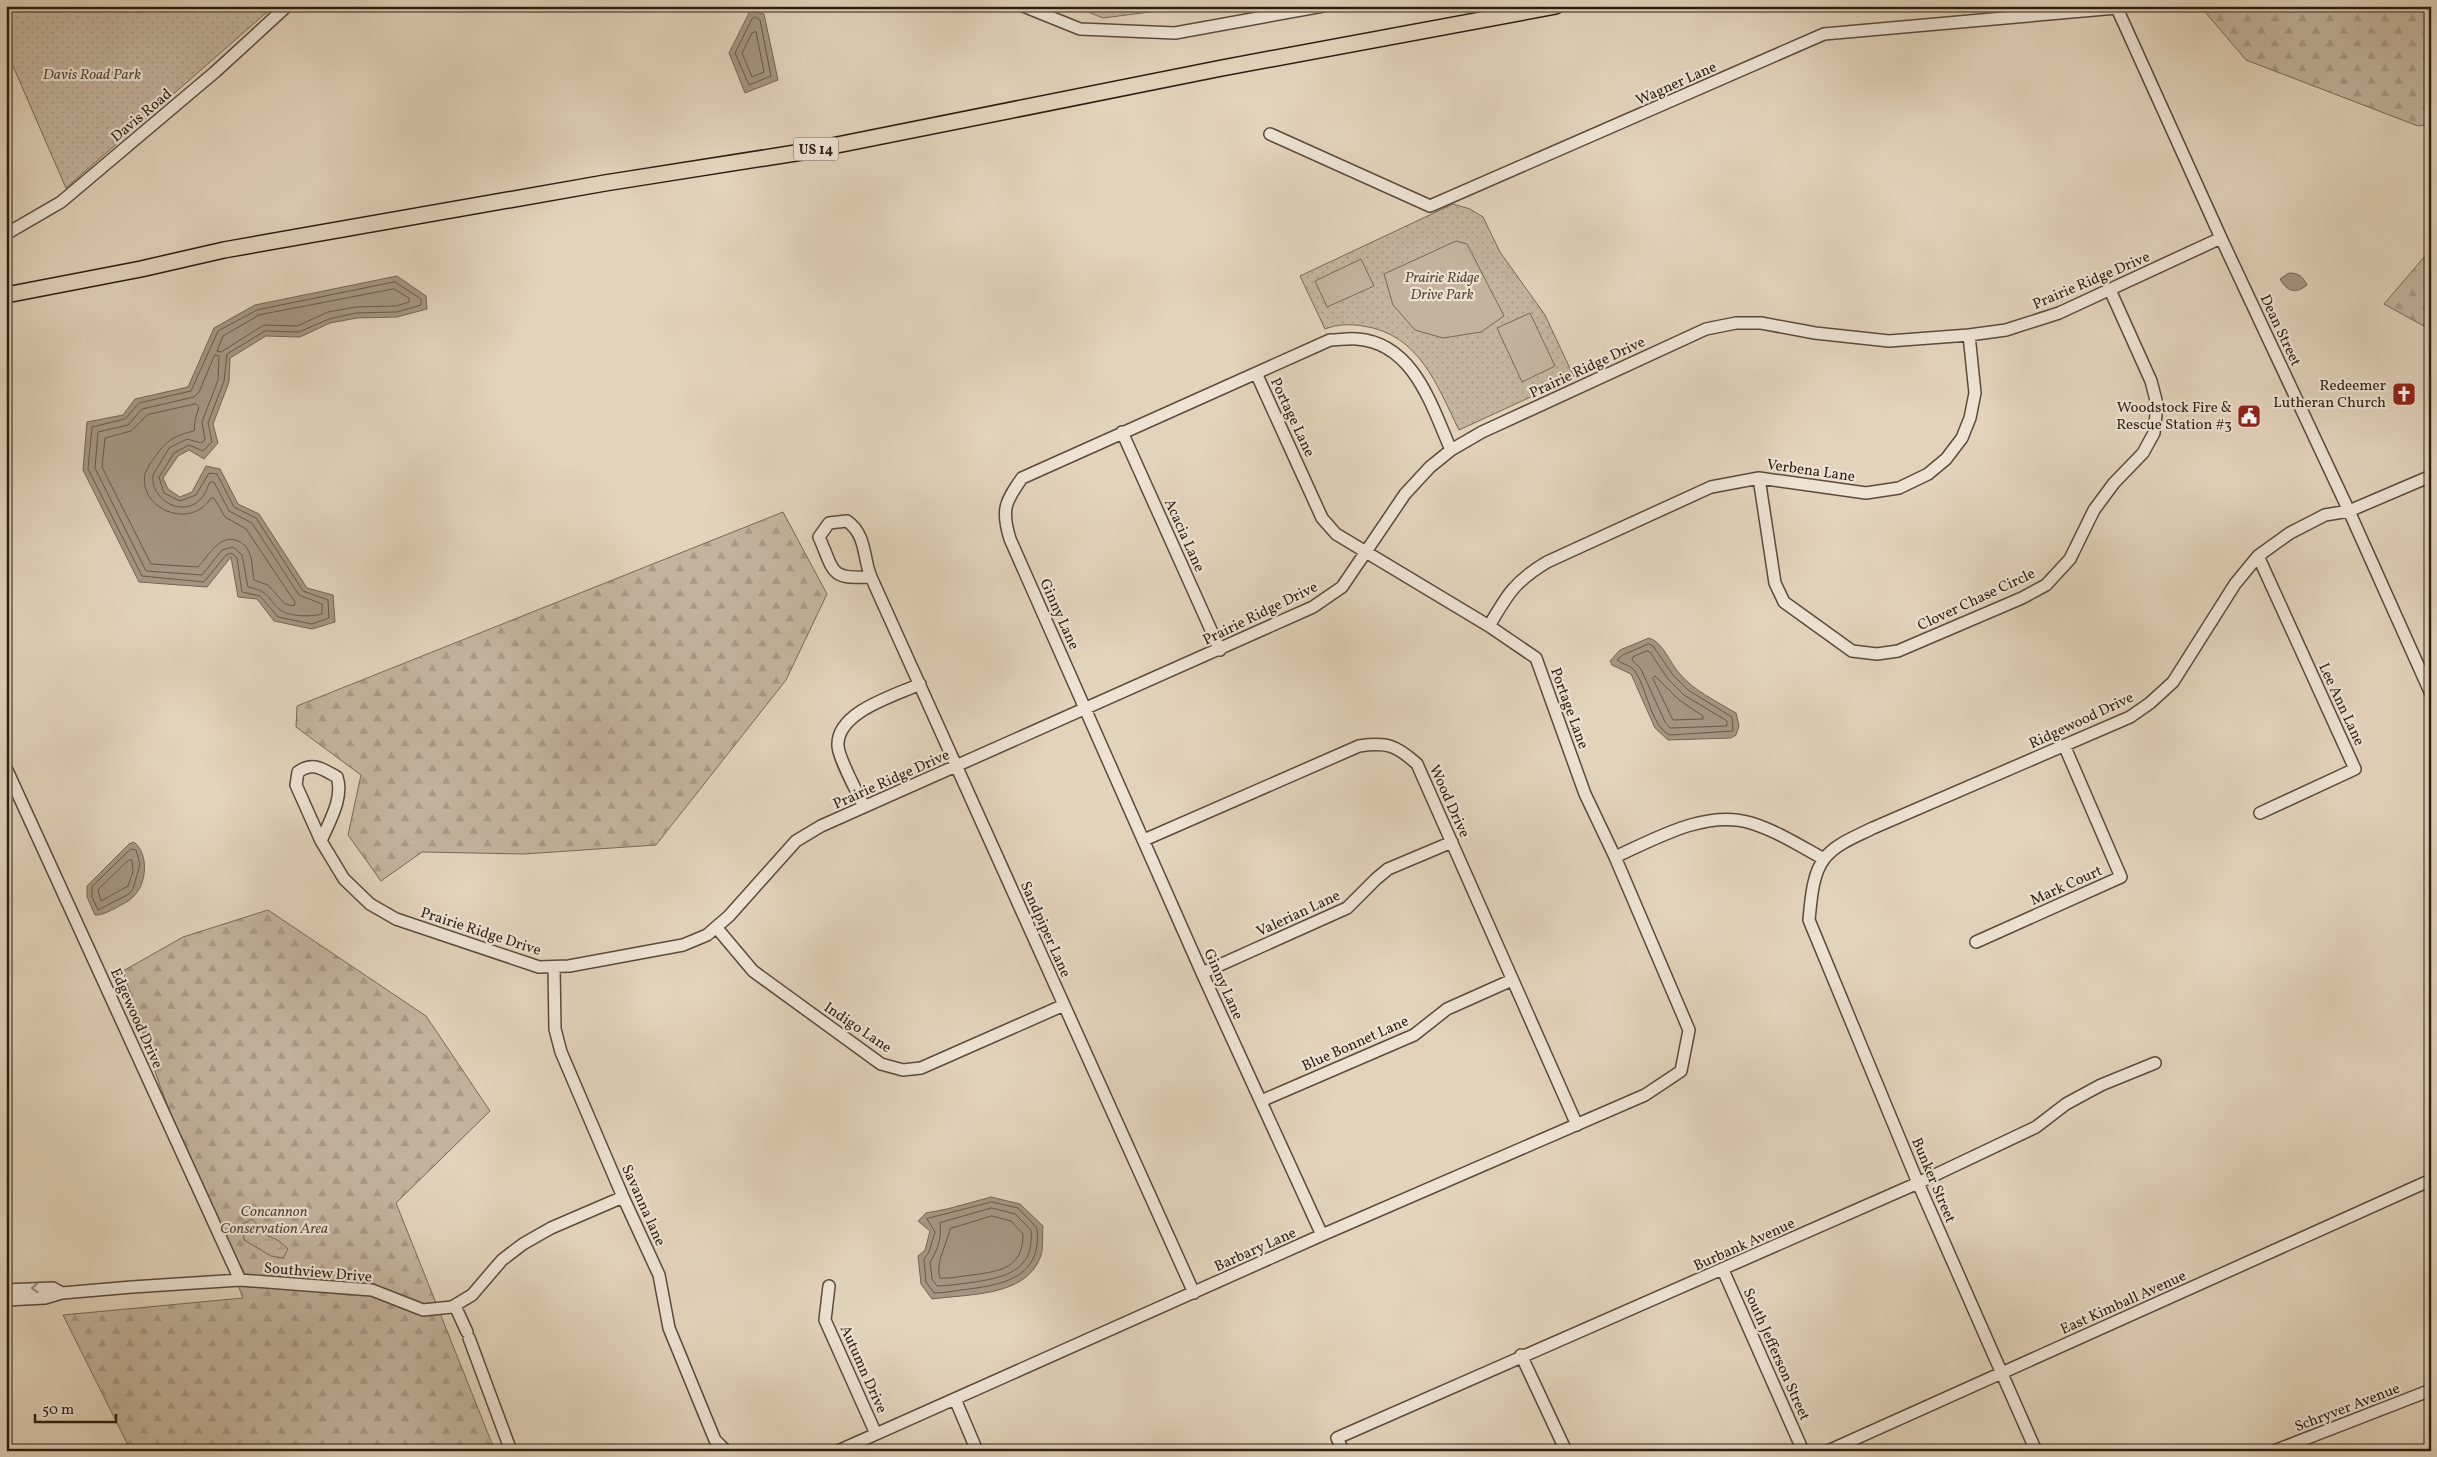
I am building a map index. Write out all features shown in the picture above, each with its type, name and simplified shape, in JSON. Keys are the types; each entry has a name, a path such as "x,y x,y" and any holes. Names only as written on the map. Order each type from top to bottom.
{"main road":[{"name":"US 14","path":"6,294 74,282 224,250 605,183 802,152 1212,70 1556,6"},
{"name":"US 14","path":"6,302 74,282"}],"street":[{"name":"Davis Road","path":"6,234 61,202 215,72 287,6"},
{"path":"1023,6 1080,29 1175,33 1323,6"},
{"name":"Wagner Lane","path":"1270,134 1430,206 1824,34 2117,7"},
{"name":"Dean Street","path":"2117,7 2431,694"},
{"name":"Prairie Ridge Drive","path":"321,841 334,811 341,788 337,777 316,766 306,766 298,772 296,785 321,841 344,879 370,904 396,919 539,967 569,966 683,945 707,935 729,916 796,841 821,826 1086,710 1313,607 1342,587 1367,553 1405,494 1430,467 1452,450 1482,432 1706,329 1736,323 1761,323 1814,333 1889,341 1969,335 2006,330 2059,313 2221,238"},
{"name":"Clover Chase Circle","path":"1759,478 1775,583 1784,602 1852,651 1877,654 1898,651 2022,598 2046,585 2070,559 2094,510 2114,483 2143,453 2154,432 2157,404 2151,381 2110,290"},
{"name":"Verbena Lane","path":"1489,626 1511,589 1526,574 1547,562 1711,487 1759,478 1866,493 1899,488 1928,474 1946,459 1962,438 1970,418 1975,393 1969,335"},
{"name":"Ginny Lane","path":"1322,1235 1202,973 1010,539 1004,521 1006,500 1022,478 1330,340 1358,339 1378,344 1402,357 1418,379 1452,450"},
{"name":"Portage Lane","path":"1256,373 1322,518 1336,534 1489,626 1536,658 1585,794 1615,857 1688,1030 1681,1071"},
{"name":"Acacia Lane","path":"1122,432 1220,650"},
{"name":"Ridgewood Drive","path":"1824,859 1844,843 1873,828 2130,717 2150,703 2173,682 2235,584 2258,556 2290,532 2318,518 2349,511 2431,476"},
{"name":"Sandpiper Lane","path":"871,577 842,577 834,572 819,537 829,523 847,521 854,526 867,555 867,568 1194,1293"},
{"name":"Lee Ann Lane","path":"2258,556 2355,769 2260,813"},
{"path":"864,807 838,748 839,734 845,722 857,714 920,684"},
{"name":"Wood Drive","path":"1144,840 1359,746 1382,743 1401,750 1417,764 1577,1125"},
{"name":"Mark Court","path":"1976,942 2121,877 2064,746"},
{"name":"Edgewood Drive","path":"6,768 240,1280"},
{"path":"1615,857 1679,827 1717,820 1749,822 1779,834 1824,859"},
{"name":"Valerian Lane","path":"1202,973 1347,908 1376,878 1388,869 1452,842"},
{"name":"Bunker Street","path":"1824,859 1812,891 1809,920 1918,1183 2036,1451"},
{"name":"Indigo Lane","path":"716,927 753,971 881,1064 902,1070 921,1068 1064,1005"},
{"name":"Savanna lane","path":"554,966 555,1029 561,1052 622,1197 659,1275 669,1328 690,1380 715,1440 726,1451"},
{"name":"Blue Bonnet Lane","path":"1261,1101 1414,1035 1447,1009 1512,980"},
{"name":"Burbank Avenue","path":"1343,1451 1337,1438 1918,1183 2036,1127 2066,1104 2101,1085 2155,1063"},
{"name":"Barbary Lane","path":"838,1451 1322,1235 1646,1095 1681,1071"},
{"name":"East Kimball Avenue","path":"1828,1451 2431,1180"},
{"name":"Southview Drive","path":"6,1300 45,1298 62,1293 240,1280 372,1290 423,1310 455,1306 472,1295 502,1260 523,1244 551,1228 622,1197"},
{"name":"South Jefferson Street","path":"1723,1270 1803,1451"},
{"name":"Autumn Drive","path":"829,1286 825,1320 876,1434"},
{"name":"Southview Drive","path":"6,1290 53,1288 62,1293"},
{"path":"455,1306 468,1335 511,1451"},
{"path":"1522,1356 1566,1451"},
{"name":"Schryver Avenue","path":"2274,1451 2431,1390"},
{"path":"955,1399 977,1451"}],"green space":[{"name":"Davis Road Park","path":"6,6 274,6 66,188 6,50"},
{"path":"1073,6 1196,6 1103,18"},
{"path":"2200,6 2431,6 2431,124 2418,126 2246,60"},
{"name":"Prairie Ridge Drive Park","path":"1453,204 1470,209 1483,217 1500,252 1545,315 1574,377 1459,430 1434,379 1412,351 1399,339 1382,331 1363,326 1344,325 1325,329 1300,276"},
{"path":"1456,241 1467,244 1504,316 1481,332 1443,338 1415,330 1393,305 1384,274"},
{"path":"2431,249 2431,330 2384,304"},
{"path":"1361,259 1374,286 1327,307 1315,281"},
{"path":"1530,313 1555,366 1522,382 1497,328"},
{"path":"783,512 827,594 786,680 656,845 524,854 422,852 381,881 348,835 361,775 296,727 297,706"},
{"name":"Concannon Conservation Area","path":"268,910 426,1016 490,1111 396,1203 495,1451 131,1451 63,1315 243,1298 160,1086 123,971 183,937"},
{"path":"252,1219 267,1235 279,1241 288,1249 283,1258 271,1256 244,1240 242,1224"}],"water":[{"path":"750,11 764,14 778,80 745,93 729,53"},
{"path":"2289,273 2300,276 2307,285 2295,291 2288,289 2280,279"},
{"path":"397,276 426,296 427,309 397,317 357,318 330,323 300,337 266,336 230,358 229,382 213,424 218,443 204,459 189,450 178,456 163,478 168,489 180,497 192,492 206,466 220,469 238,504 259,514 307,588 333,595 335,622 312,629 274,621 257,599 238,597 231,557 207,587 139,582 83,470 87,422 123,415 135,399 188,387 214,328 255,305"},
{"path":"1649,638 1658,644 1679,673 1691,685 1736,713 1739,726 1736,735 1731,738 1668,740 1655,728 1631,674 1612,665 1610,661 1620,650"},
{"path":"134,842 139,847 144,861 142,884 132,898 114,909 95,915 87,897 87,886 129,844"},
{"path":"991,1197 1020,1204 1043,1226 1040,1258 1032,1271 1022,1280 1008,1287 978,1294 932,1299 921,1284 918,1256 925,1250 930,1231 918,1221 926,1213"}],"place":[{"name":"Redeemer Lutheran Church","path":"2404,394"},
{"name":"Woodstock Fire & Rescue Station #3","path":"2249,416"}]}
